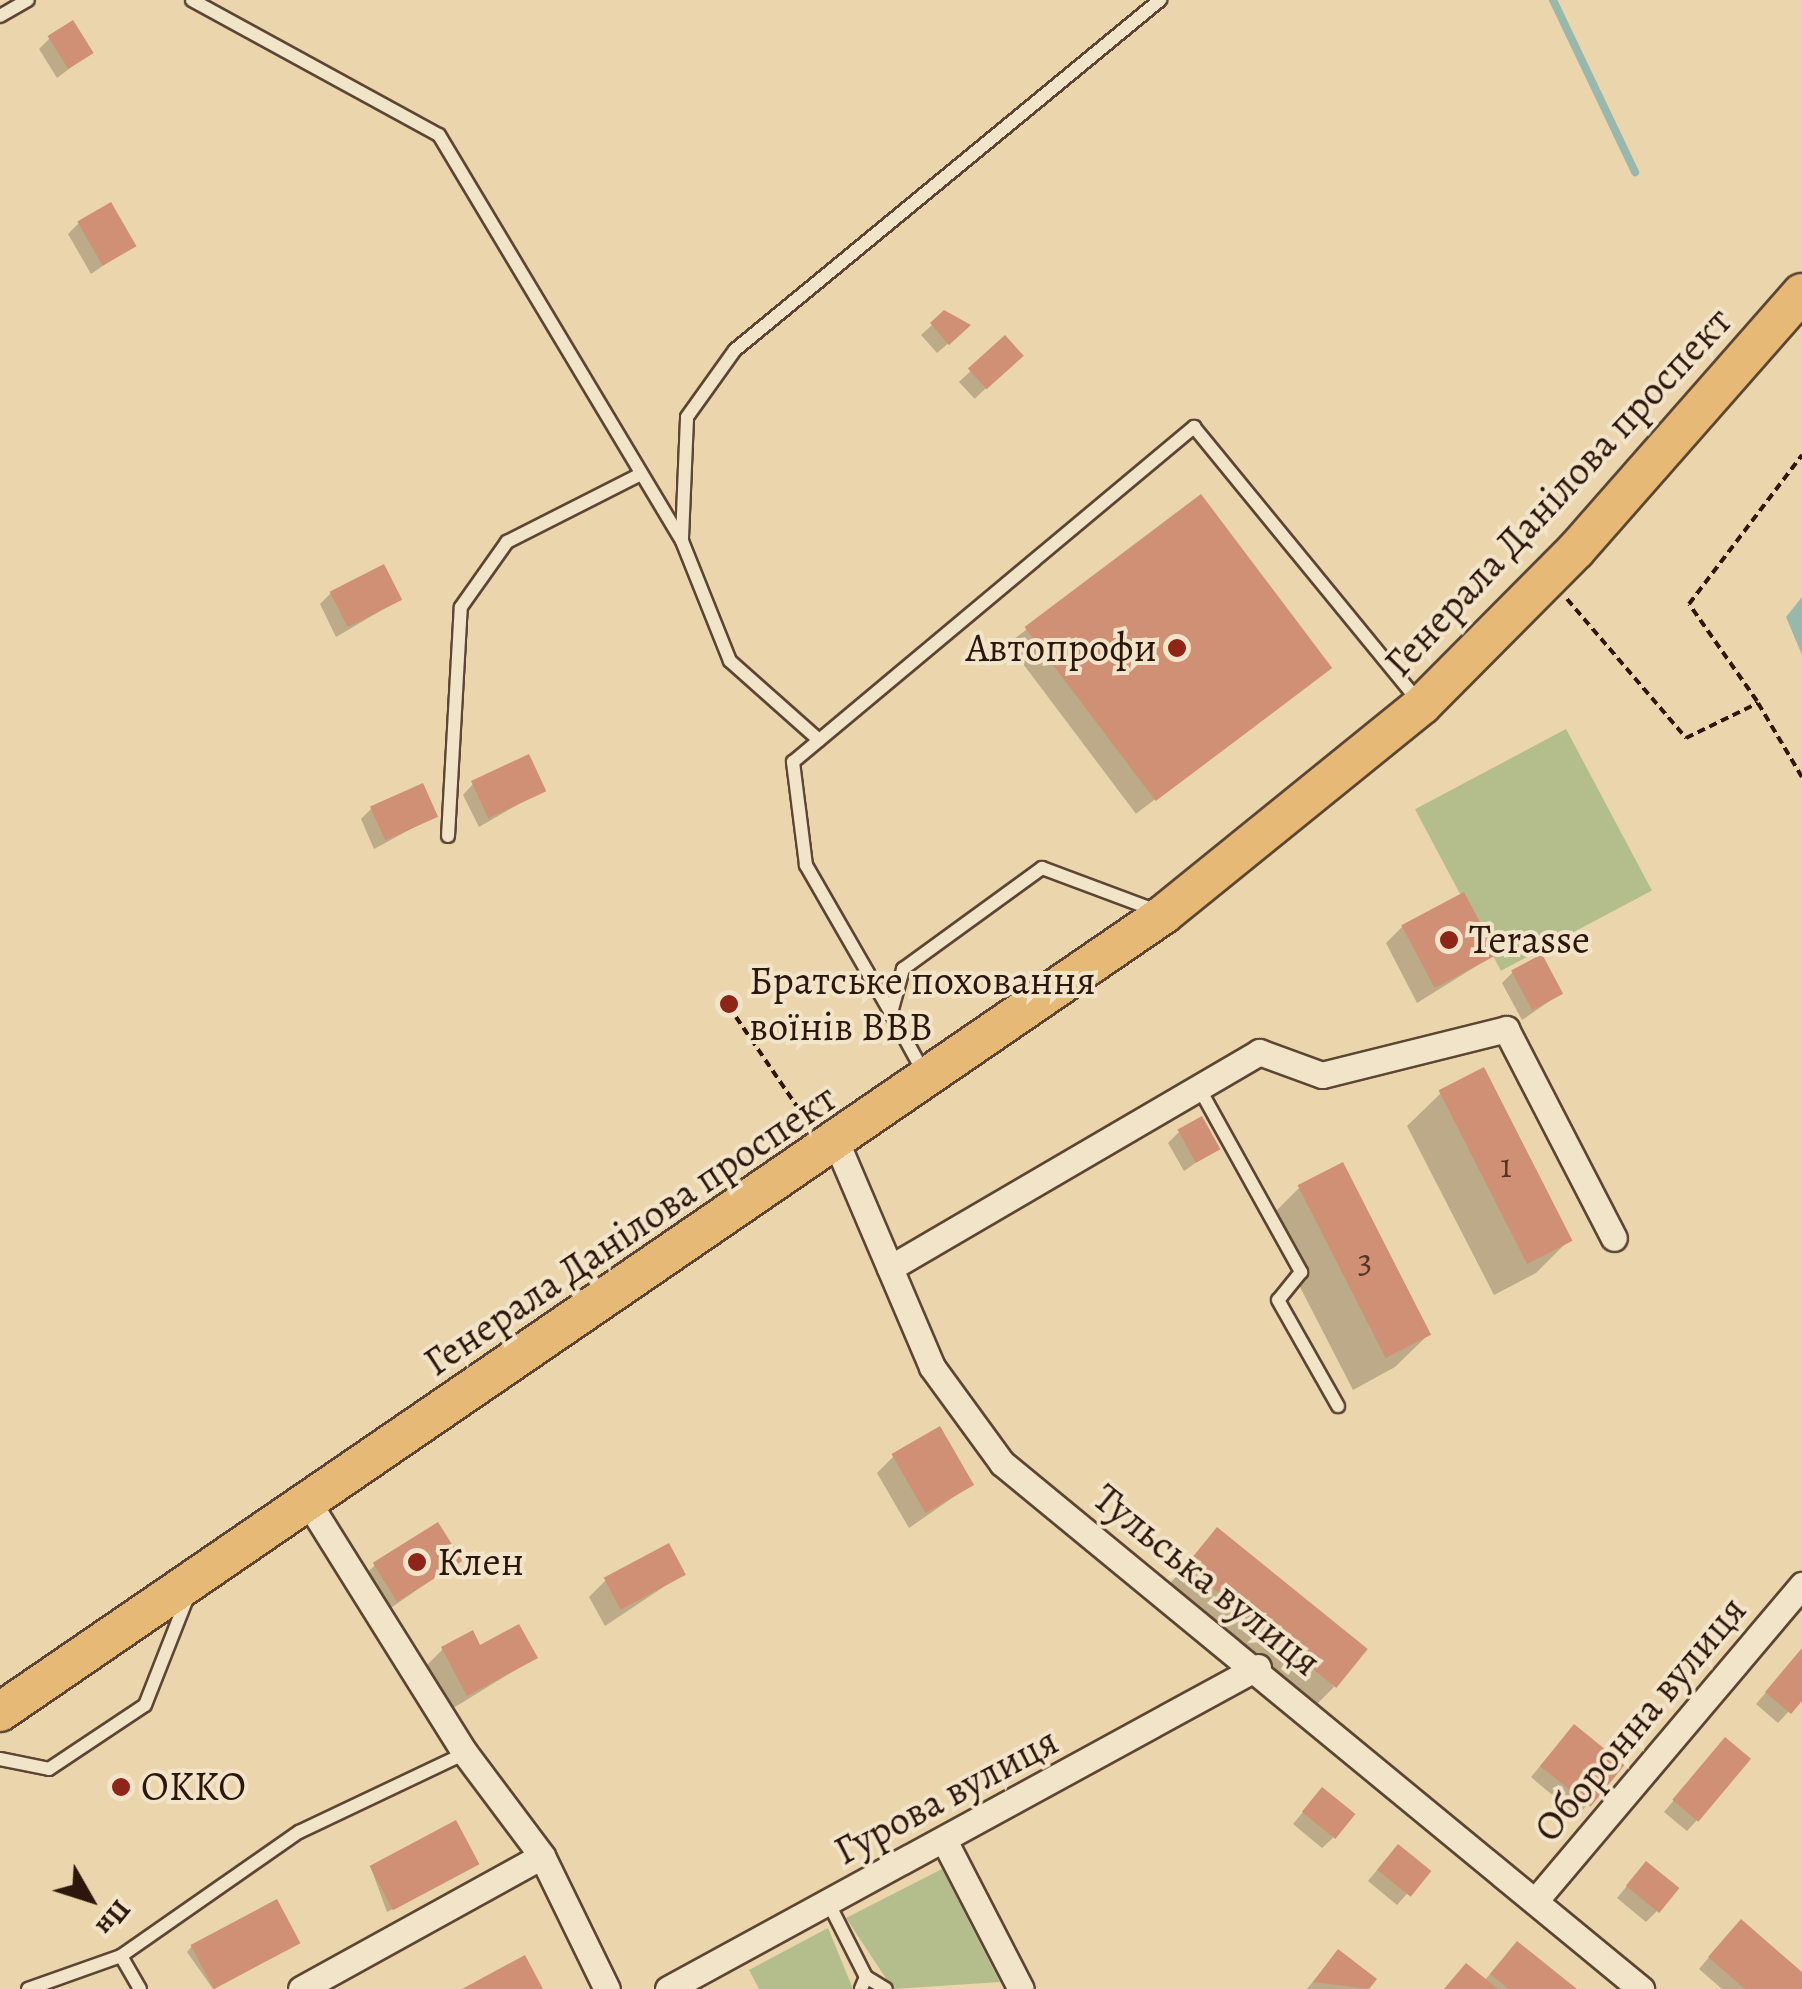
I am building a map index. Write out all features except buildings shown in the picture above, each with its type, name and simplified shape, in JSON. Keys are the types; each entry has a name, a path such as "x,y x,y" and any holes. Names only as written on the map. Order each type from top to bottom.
{"main road":[{"name":"Генерала Данілова проспект","path":"0,1712 832,1148 1164,914 1422,705 1548,578 1802,294"}],"street":[{"path":"890,1268 1259,1052 1322,1075 1506,1028 1614,1238"},
{"name":"Тульська вулиця","path":"832,1148 932,1367 1002,1463 1258,1667 1641,1989"},
{"path":"308,1502 465,1753 542,1856 607,1989"},
{"name":"Оборонна вулиця","path":"1535,1900 1802,1586"},
{"name":"Гурова вулиця","path":"668,1989 945,1842 1258,1667"},
{"path":"945,1842 1019,1988"},
{"path":"301,1989 542,1856"}],"lane":[{"path":"0,16 28,0"},
{"path":"192,0 438,135 682,541 730,661 819,740"},
{"path":"682,541 687,418 735,350 956,173 1160,0"},
{"path":"928,1081 806,865 793,762 1194,427 1422,705"},
{"path":"448,836 461,608 507,542 641,474"},
{"path":"891,1013 903,968 1042,868 1164,914"},
{"path":"1198,1086 1302,1272 1278,1300 1338,1406"},
{"path":"0,1760 49,1769 145,1704 194,1580"},
{"path":"28,1989 120,1956 299,1832 465,1753"},
{"path":"828,1902 864,1983 886,1989"},
{"path":"120,1956 140,1989"}],"path":[{"path":"1802,455 1689,604 1758,702 1802,777"},
{"path":"1548,578 1686,738 1758,702"},
{"path":"736,1017 832,1148"}],"green space":[{"path":"1566,729 1652,891 1501,971 1415,809"},
{"path":"942,1869 1000,1982 893,1989 846,1918"},
{"path":"828,1928 853,1989 759,1989 749,1970"}],"water":[{"path":"1802,597 1802,655 1786,617"}],"waterway":[{"path":"1553,0 1635,172"}],"place":[{"name":"Автопрофи","path":"1177,648"},
{"name":"Terasse","path":"1449,940"},
{"name":"Братське поховання воїнів ВВВ","path":"729,1004"},
{"name":"Клен","path":"417,1562"},
{"name":"OKKO","path":"121,1787"}]}
